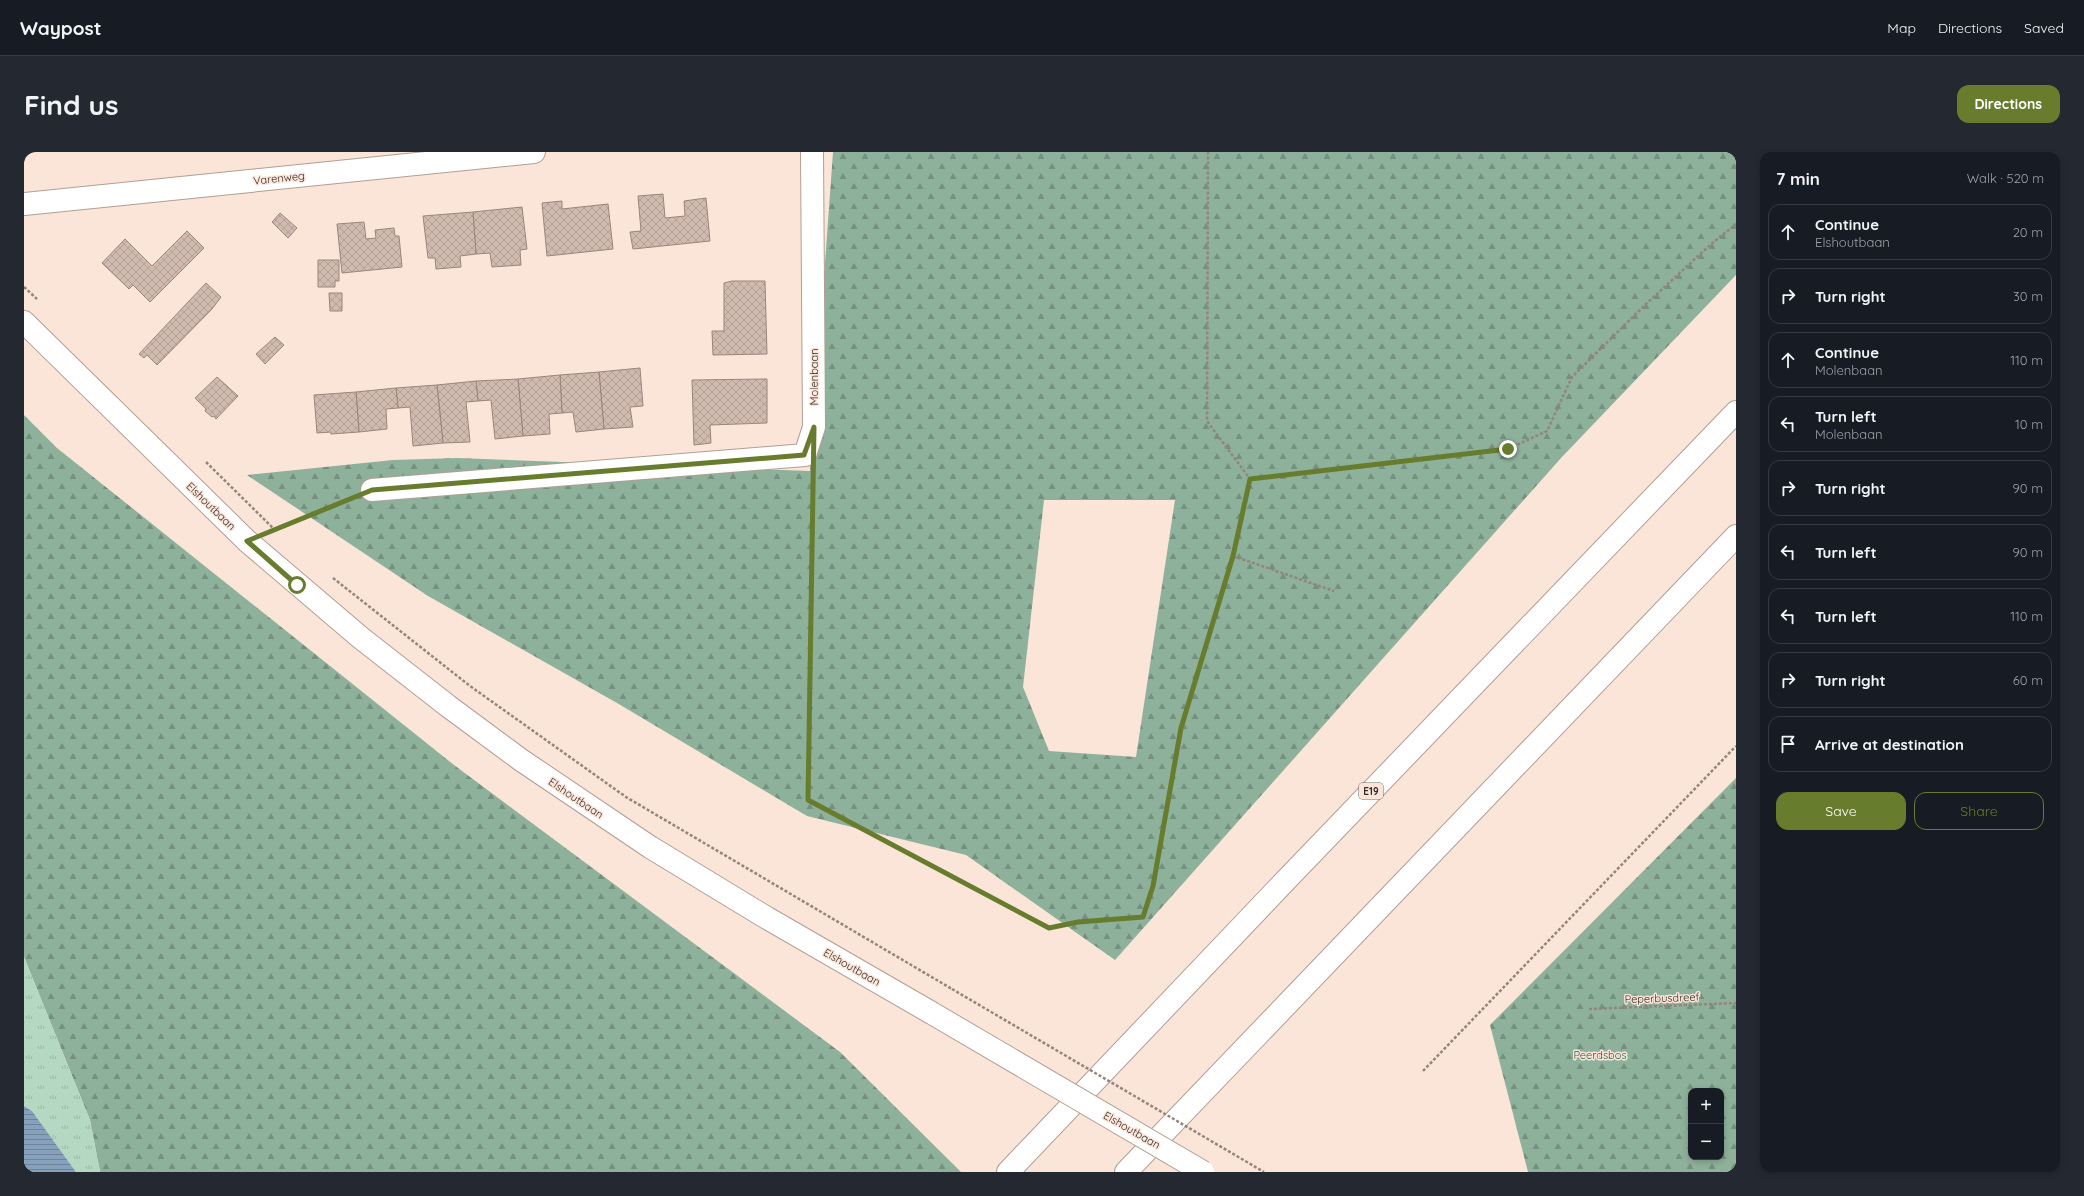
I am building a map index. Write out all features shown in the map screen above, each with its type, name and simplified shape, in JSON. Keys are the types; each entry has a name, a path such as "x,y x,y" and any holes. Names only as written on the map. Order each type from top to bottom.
{"main road":[{"name":"Varenweg","path":"24,204 534,152"},
{"name":"Molenbaan","path":"372,490 804,455 814,427 812,152"},
{"name":"Elshoutbaan","path":"24,322 247,541 361,638 448,706 580,801 650,847 761,914 1203,1172"},
{"name":"E19","path":"1008,1172 1736,412"},
{"path":"1126,1172 1736,536"}],"path":[{"path":"813,475 808,800 1049,928 1078,922 1143,917 1153,886 1181,728 1233,556 1250,479 1207,421 1208,152"},
{"path":"1250,479 1508,449 1547,431 1572,377 1646,304 1710,245 1736,224"},
{"path":"247,541 372,490"},
{"path":"275,529 281,534"},
{"path":"1233,556 1334,590"},
{"path":"331,577 470,686 626,797 1264,1172"},
{"path":"1423,1071 1736,746"},
{"name":"Peperbusdreef","path":"1589,1009 1736,1003"}],"green space":[{"path":"833,152 1736,152 1736,275 1561,458 1115,960 966,855 807,816 617,703 428,596 247,475 393,460 457,458 810,471","holes":["1044,500 1175,500 1136,757 1049,751 1023,687"]},
{"path":"24,415 57,448 454,765 840,1052 961,1172 100,1172 90,1120 24,957"},
{"name":"Peerdsbos","path":"1736,778 1736,1172 1528,1172 1490,1025"},
{"path":"24,957 90,1120 100,1172 76,1172 32,1111 24,1106"}],"water":[{"path":"24,1106 32,1111 76,1172 24,1172"}],"building":[{"path":"663,194 665,218 685,216 684,201 706,198 710,241 633,249 630,232 641,231 638,196"},
{"path":"562,201 562,209 608,204 613,249 547,256 542,203"},
{"path":"522,207 527,249 520,250 521,265 492,267 490,253 476,254 473,212"},
{"path":"473,212 476,254 460,256 461,267 436,269 435,258 428,258 423,216"},
{"path":"280,213 297,228 288,238 272,222"},
{"path":"364,222 366,239 376,238 375,230 394,228 395,236 399,236 402,267 342,273 337,224"},
{"path":"187,231 204,248 150,302 133,285 129,289 102,263 125,239 152,266"},
{"path":"318,260 339,260 339,281 335,281 335,287 318,287"},
{"path":"732,281 765,281 767,354 713,355 712,331 724,331 724,283"},
{"path":"206,283 221,297 212,309 157,365 147,355 144,358 139,354"},
{"path":"329,293 342,293 342,311 330,311"},
{"path":"275,337 284,345 265,364 256,354"},
{"path":"640,368 643,406 630,407 633,427 604,429 599,372"},
{"path":"599,372 604,429 576,432 573,412 562,413 560,375"},
{"path":"560,375 562,413 549,414 550,434 523,436 518,379"},
{"path":"217,377 238,396 216,419 214,416 212,417 205,411 206,409 195,398"},
{"path":"518,379 523,436 495,439 491,400 478,401 476,381"},
{"path":"767,379 767,423 710,425 711,443 694,445 692,380"},
{"path":"476,381 478,401 466,402 470,442 443,443 437,385"},
{"path":"437,385 443,443 413,446 410,407 398,408 396,388"},
{"path":"396,388 398,408 386,409 387,429 359,432 356,392"},
{"path":"356,392 359,432 331,434 331,432 317,433 314,395"}],"route":[{"path":"297,585 247,541 372,490 804,455 814,427 808,800 1049,928 1078,922 1143,917 1153,886 1181,728 1233,556 1250,479 1508,449"}]}
